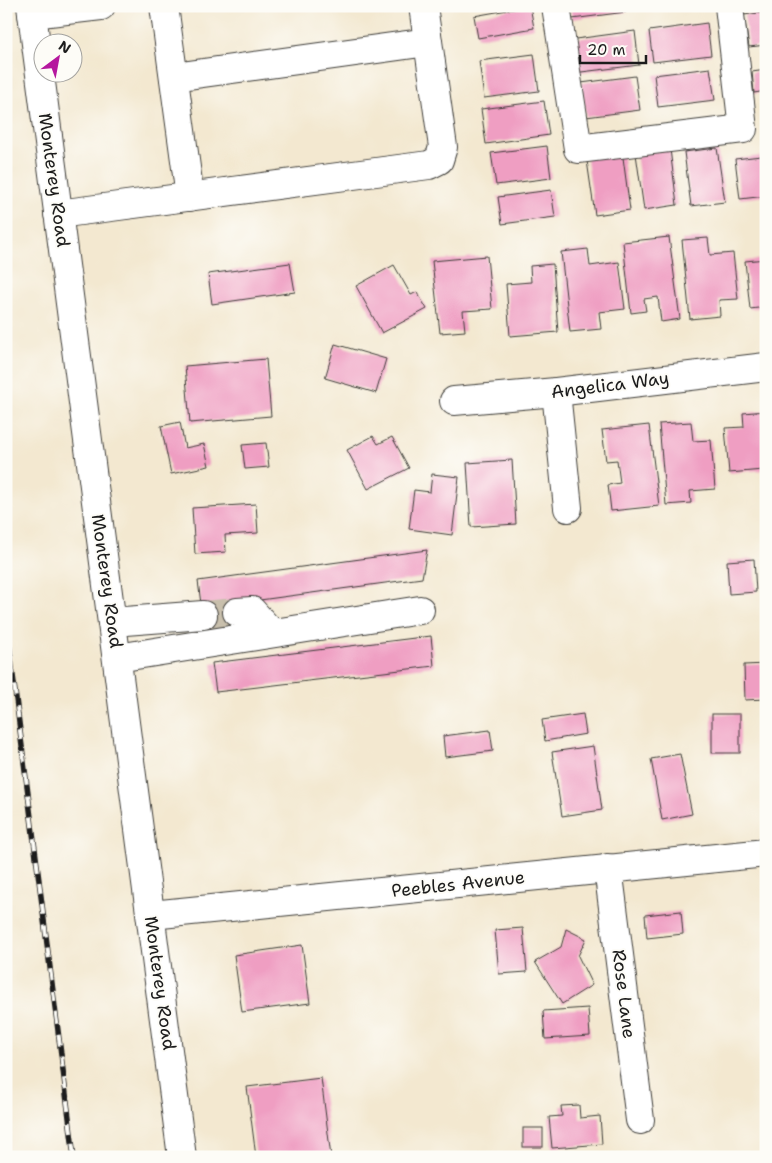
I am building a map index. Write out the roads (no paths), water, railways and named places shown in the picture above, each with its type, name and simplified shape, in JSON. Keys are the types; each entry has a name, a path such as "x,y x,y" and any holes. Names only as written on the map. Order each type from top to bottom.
{"street":[{"path":"31,10 100,6"},
{"path":"164,6 190,197"},
{"path":"58,214 429,165 439,160 443,147 423,6"},
{"path":"556,6 578,149 743,129 729,6"},
{"name":"Monterey Road","path":"31,10 182,1157"},
{"path":"174,76 428,42"},
{"name":"Angelica Way","path":"454,401 556,392 766,366"},
{"path":"556,392 568,508"},
{"path":"117,658 420,610"},
{"path":"237,612 252,612 272,634"},
{"path":"112,622 195,616 190,646"},
{"name":"Peebles Avenue","path":"151,915 766,852"},
{"name":"Rose Lane","path":"608,868 640,1120"}],"tunnel":[{"path":"203,615 237,612"}],"railway":[{"path":"6,620 74,1157"}]}
